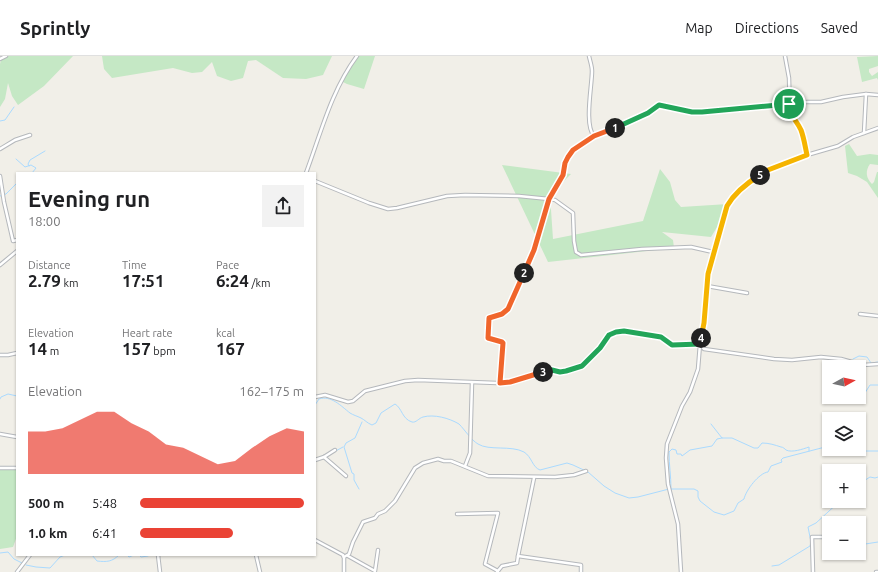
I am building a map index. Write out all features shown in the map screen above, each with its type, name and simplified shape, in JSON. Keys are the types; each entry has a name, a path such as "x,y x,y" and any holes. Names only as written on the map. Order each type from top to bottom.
{"street":[{"path":"0,59 6,56"},
{"path":"306,172 332,100 345,72 357,56"},
{"path":"589,56 592,71 590,92 590,132 594,136"},
{"path":"785,56 790,78 790,112 801,131 807,155"},
{"path":"864,133 866,94"},
{"path":"500,383 503,343 488,338 489,318 502,314 508,309 534,250 549,199 563,175 565,163 573,150 594,136 625,124 648,113 659,105 692,112 702,112 821,102 866,94 878,95"},
{"path":"680,572 678,524 668,484 666,458 667,444 682,406 690,392 698,369 708,274 727,206 732,197 741,188 768,170 807,155 838,146 853,137 878,128"},
{"path":"0,149 15,140 30,136"},
{"path":"0,176 13,241 16,240"},
{"path":"316,182 369,203 388,208 397,208 453,195 519,196 555,200 573,212 576,252 581,255 642,249 691,247 713,252"},
{"path":"0,265 16,252"},
{"path":"707,286 747,293"},
{"path":"860,314 878,316"},
{"path":"316,397 325,395 348,402 353,401 365,391 405,381 418,380 500,383 510,382 552,370 560,372 566,371 582,366 600,348 609,335 616,332 628,332 661,337 672,345 700,344"},
{"path":"700,344 704,349 756,358 792,360 821,357 841,359 863,365 878,364"},
{"path":"0,354 8,355 16,353"},
{"path":"465,466 470,453 472,383"},
{"path":"0,434 16,437"},
{"path":"316,460 324,457 335,450"},
{"path":"324,457 346,476"},
{"path":"348,556 358,529 363,522 375,518 378,514 385,511 395,501 415,468 423,463 438,459 451,461 488,476 534,478 563,477 586,471"},
{"path":"0,468 16,468"},
{"path":"457,514 498,513 485,564 498,571 502,566 517,563 534,478"},
{"path":"813,572 812,537 822,537"},
{"path":"316,540 344,557 348,556 375,571 378,550"},
{"path":"17,572 29,556"},
{"path":"158,556 160,572"},
{"path":"256,556 260,572"},
{"path":"518,556 581,565 581,572"},
{"path":"344,557 344,572"}],"green space":[{"path":"2,56 73,56 44,86 18,105 12,96 8,83 5,99 0,107 0,64"},
{"path":"102,56 332,56 323,75 306,79 283,78 256,60 248,61 243,78 231,81 217,76 212,62 202,72 192,73 173,68 112,78 104,69"},
{"path":"359,56 375,56 364,89 341,81"},
{"path":"878,56 878,66 869,69 869,72 872,76 878,72 878,80 877,78 862,82 857,57"},
{"path":"849,144 857,156 870,154 878,155 878,165 870,164 868,167 867,177 872,184 878,172 878,198 867,182 848,173 845,146"},
{"path":"502,165 571,174 550,195 553,239 643,221 660,169 670,182 675,200 681,207 728,204 725,214 711,237 662,232 673,240 674,248 548,262"},
{"path":"16,469 16,539 13,547 0,549 0,470"}],"waterway":[{"path":"0,121 5,120 14,107"},
{"path":"29,166 28,164 30,160 45,151"},
{"path":"16,159 25,167 31,165 36,168 33,172"},
{"path":"0,196 6,194 16,184"},
{"path":"853,359 859,356 867,357 871,363 878,362"},
{"path":"866,391 870,385 878,385"},
{"path":"0,399 8,394 16,396"},
{"path":"316,404 319,399 323,398 332,400 350,413 372,425 376,423 381,413 395,404 409,421 415,422 427,416 446,418 459,424 478,444 488,447 513,449 524,452 529,456 537,469 540,470 567,463 588,472 604,486 615,493 629,498 669,489 694,489 698,491 700,501 714,512 724,515 734,511 738,503 744,499 753,482 761,475 768,472 771,466 782,462 781,460 783,458 822,448"},
{"path":"359,489 354,480 354,474 352,473 344,447 346,443 355,438 362,422"},
{"path":"711,424 722,438 732,438 754,448 758,448 762,443 765,443 782,447 788,451 809,447 809,451"},
{"path":"671,489 669,452 672,449 676,450 677,454 681,454 682,456 690,450 712,446 717,439 722,438"},
{"path":"332,453 343,447"},
{"path":"866,451 878,451"},
{"path":"866,480 870,477 878,477"},
{"path":"772,566 779,565 810,546 811,542 808,527 816,523 832,508"},
{"path":"866,544 878,542"},
{"path":"0,553 8,552 14,559 22,563"},
{"path":"26,565 50,568 62,556"},
{"path":"93,556 97,561 109,561 118,556"},
{"path":"128,556 132,556"},
{"path":"140,556 148,556"}],"route":[{"path":"789,104 792,117 797,122 801,131 807,155 768,170 741,188 732,197 727,206 720,228 708,274 704,323 700,344 672,345 661,337 624,331 616,332 609,335 600,348 582,366 572,370 560,372 552,370 542,372 510,382 500,383 503,343 490,340 488,338 489,318 502,314 508,309 534,250 549,199 563,175 565,163 573,150 594,136 625,124 648,113 655,106 659,105 692,112 702,112 789,104"}]}
